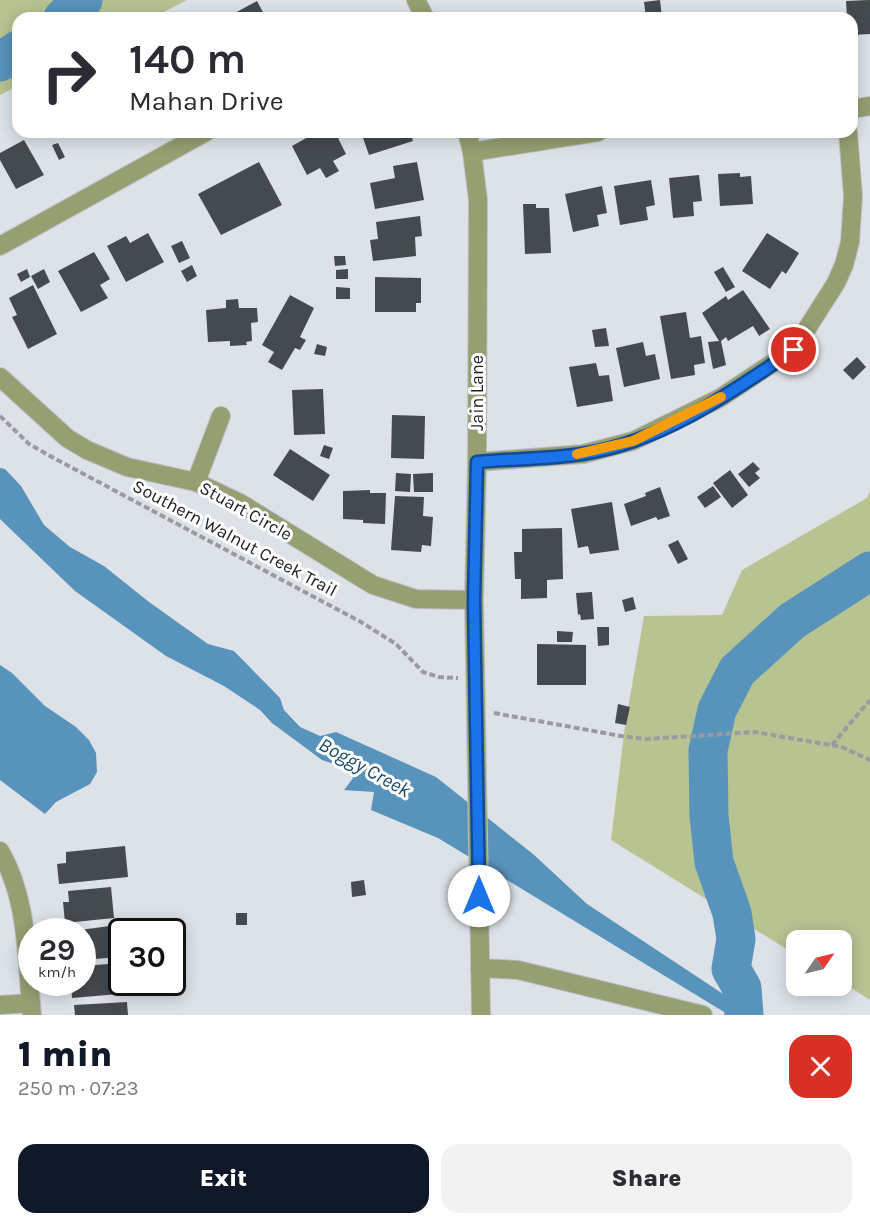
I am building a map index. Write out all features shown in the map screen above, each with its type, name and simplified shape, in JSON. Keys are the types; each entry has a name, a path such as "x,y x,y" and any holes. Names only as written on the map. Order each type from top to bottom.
{"street":[{"path":"0,246 195,138"},
{"name":"Jain Lane","path":"468,138 478,200 474,600 481,1015"},
{"path":"472,152 560,138"},
{"path":"477,462 583,454 633,441 720,398 794,350 836,283 850,242 853,196 848,138"},
{"name":"Stuart Circle","path":"0,377 67,438 87,450 127,467 196,482 240,503 373,585 416,599 474,600"},
{"path":"196,482 221,416"},
{"path":"0,851 13,875 19,895 32,1009 0,1005"},
{"path":"480,968 518,970 703,1015"}],"path":[{"name":"Southern Walnut Creek Trail","path":"0,416 29,444 50,456 361,622 396,644 423,672 439,677 457,678"},
{"path":"832,746 870,700"},
{"path":"496,715 621,736 672,737 754,732 842,747 870,760"}],"green space":[{"path":"0,0 187,0 164,12 12,12 12,89 0,95"},
{"path":"870,491 870,1000 852,988 852,930 786,930 786,949 611,840 625,726 644,616 722,615 742,570 867,498"}],"water":[{"name":"Boggy Creek","path":"0,468 5,469 21,486 44,525 70,547 104,566 149,602 208,644 234,651 280,698 284,710 300,727 320,736 336,732 436,777 533,854 587,904 755,1015 729,1015 438,838 371,810 374,792 344,790 353,778 346,768 322,760 272,723 260,710 224,686 166,656 75,591 0,519"},
{"path":"0,665 12,673 45,706 76,727 89,740 96,753 97,772 90,784 56,802 45,814 0,780"}],"building":[{"path":"660,0 661,12 645,12 644,2"},
{"path":"870,0 870,34 858,35 858,12 847,12 846,1"},
{"path":"257,1 263,12 237,12"},
{"path":"306,138 338,138 346,154 333,161 339,171 326,178 320,168 307,175 292,146"},
{"path":"363,138 412,138 413,141 369,155"},
{"path":"24,140 44,175 16,189 0,160 0,153"},
{"path":"58,143 65,157 59,160 52,145"},
{"path":"259,162 282,205 221,235 198,194"},
{"path":"417,162 424,200 375,209 370,183 395,178 393,166"},
{"path":"740,173 740,177 751,176 753,204 720,206 718,174"},
{"path":"699,175 702,201 693,202 694,216 673,218 669,178"},
{"path":"651,180 655,205 646,207 648,220 620,225 614,186"},
{"path":"602,186 607,213 597,215 599,226 573,232 565,194"},
{"path":"523,204 536,204 536,208 549,208 551,253 525,254"},
{"path":"420,216 422,236 415,237 416,256 373,261 370,240 378,239 376,222"},
{"path":"148,233 164,262 126,282 107,246 126,236 130,243"},
{"path":"767,233 799,253 786,274 782,271 770,289 742,271"},
{"path":"182,241 190,258 179,263 171,246"},
{"path":"94,252 110,279 100,285 108,298 81,312 58,271"},
{"path":"334,256 345,256 346,265 335,266"},
{"path":"192,265 197,276 187,282 181,271"},
{"path":"723,267 735,287 726,292 714,272"},
{"path":"27,269 30,277 21,282 17,274"},
{"path":"44,269 50,282 38,289 31,276"},
{"path":"348,269 348,279 336,279 336,270"},
{"path":"375,277 421,278 421,303 416,303 416,312 375,312"},
{"path":"33,285 57,334 28,349 12,317 17,315 9,298"},
{"path":"336,287 350,288 350,299 336,299"},
{"path":"743,290 770,329 759,336 753,326 728,341 726,337 721,341 726,365 713,369 708,342 719,341 702,313 726,296 728,300"},
{"path":"290,295 314,308 300,337 306,340 300,350 295,348 282,370 268,362 274,352 262,345"},
{"path":"238,299 239,308 257,308 258,322 251,323 252,341 246,342 247,345 230,346 230,341 208,342 206,310 226,308 226,300"},
{"path":"686,312 690,338 701,336 705,363 694,365 695,375 671,379 660,316"},
{"path":"606,328 609,346 595,347 592,330"},
{"path":"643,342 646,356 655,354 660,379 624,387 616,348"},
{"path":"317,344 327,347 325,356 314,354"},
{"path":"857,357 866,367 853,380 843,370"},
{"path":"596,363 599,376 609,375 613,401 577,407 569,367"},
{"path":"323,389 325,434 294,435 292,390"},
{"path":"392,415 425,416 424,459 391,458"},
{"path":"324,445 333,448 329,459 320,456"},
{"path":"290,449 330,475 313,501 273,475"},
{"path":"753,462 760,469 755,473 760,478 749,487 738,474"},
{"path":"730,470 748,495 732,508 713,483"},
{"path":"396,473 411,474 410,492 395,491"},
{"path":"433,473 433,492 414,492 413,474"},
{"path":"713,486 721,497 705,508 697,497"},
{"path":"660,487 670,516 658,520 656,517 631,526 624,504 646,496 645,493"},
{"path":"370,490 370,493 386,493 385,524 343,519 343,491"},
{"path":"395,496 424,497 423,516 433,517 431,546 422,545 421,552 391,550"},
{"path":"612,502 619,550 590,554 588,546 578,548 571,509"},
{"path":"562,528 563,579 547,580 547,598 521,599 521,579 515,579 514,552 522,552 522,529"},
{"path":"678,540 688,559 678,564 668,545"},
{"path":"592,592 594,619 581,620 580,614 578,615 576,593"},
{"path":"633,597 636,609 625,612 622,600"},
{"path":"597,627 609,627 609,645 598,646"},
{"path":"557,631 573,632 572,642 557,642"},
{"path":"537,644 586,645 586,685 537,685"},
{"path":"618,704 630,707 626,725 615,723"},
{"path":"125,846 128,877 59,884 57,864 66,863 66,852"},
{"path":"364,880 366,895 352,897 351,882"},
{"path":"111,887 114,918 96,920 96,918 65,918 63,902 69,902 68,891"},
{"path":"236,913 247,913 247,925 236,925"},
{"path":"108,926 108,958 96,959 96,928"},
{"path":"108,964 108,995 96,996 96,965"},
{"path":"72,996 96,996 72,998"},
{"path":"127,1002 128,1015 75,1015 74,1005"}],"waterway":[{"path":"70,12 83,0"},
{"path":"0,62 12,54"},
{"path":"744,1015 742,988 731,969 736,939 732,913 714,862 709,816 708,750 717,710 737,671 792,621 870,571"}],"slow traffic":[{"path":"577,454 633,441 721,397"}],"route":[{"path":"479,896 474,600 477,462 583,454 633,441 720,398 794,350"}]}
